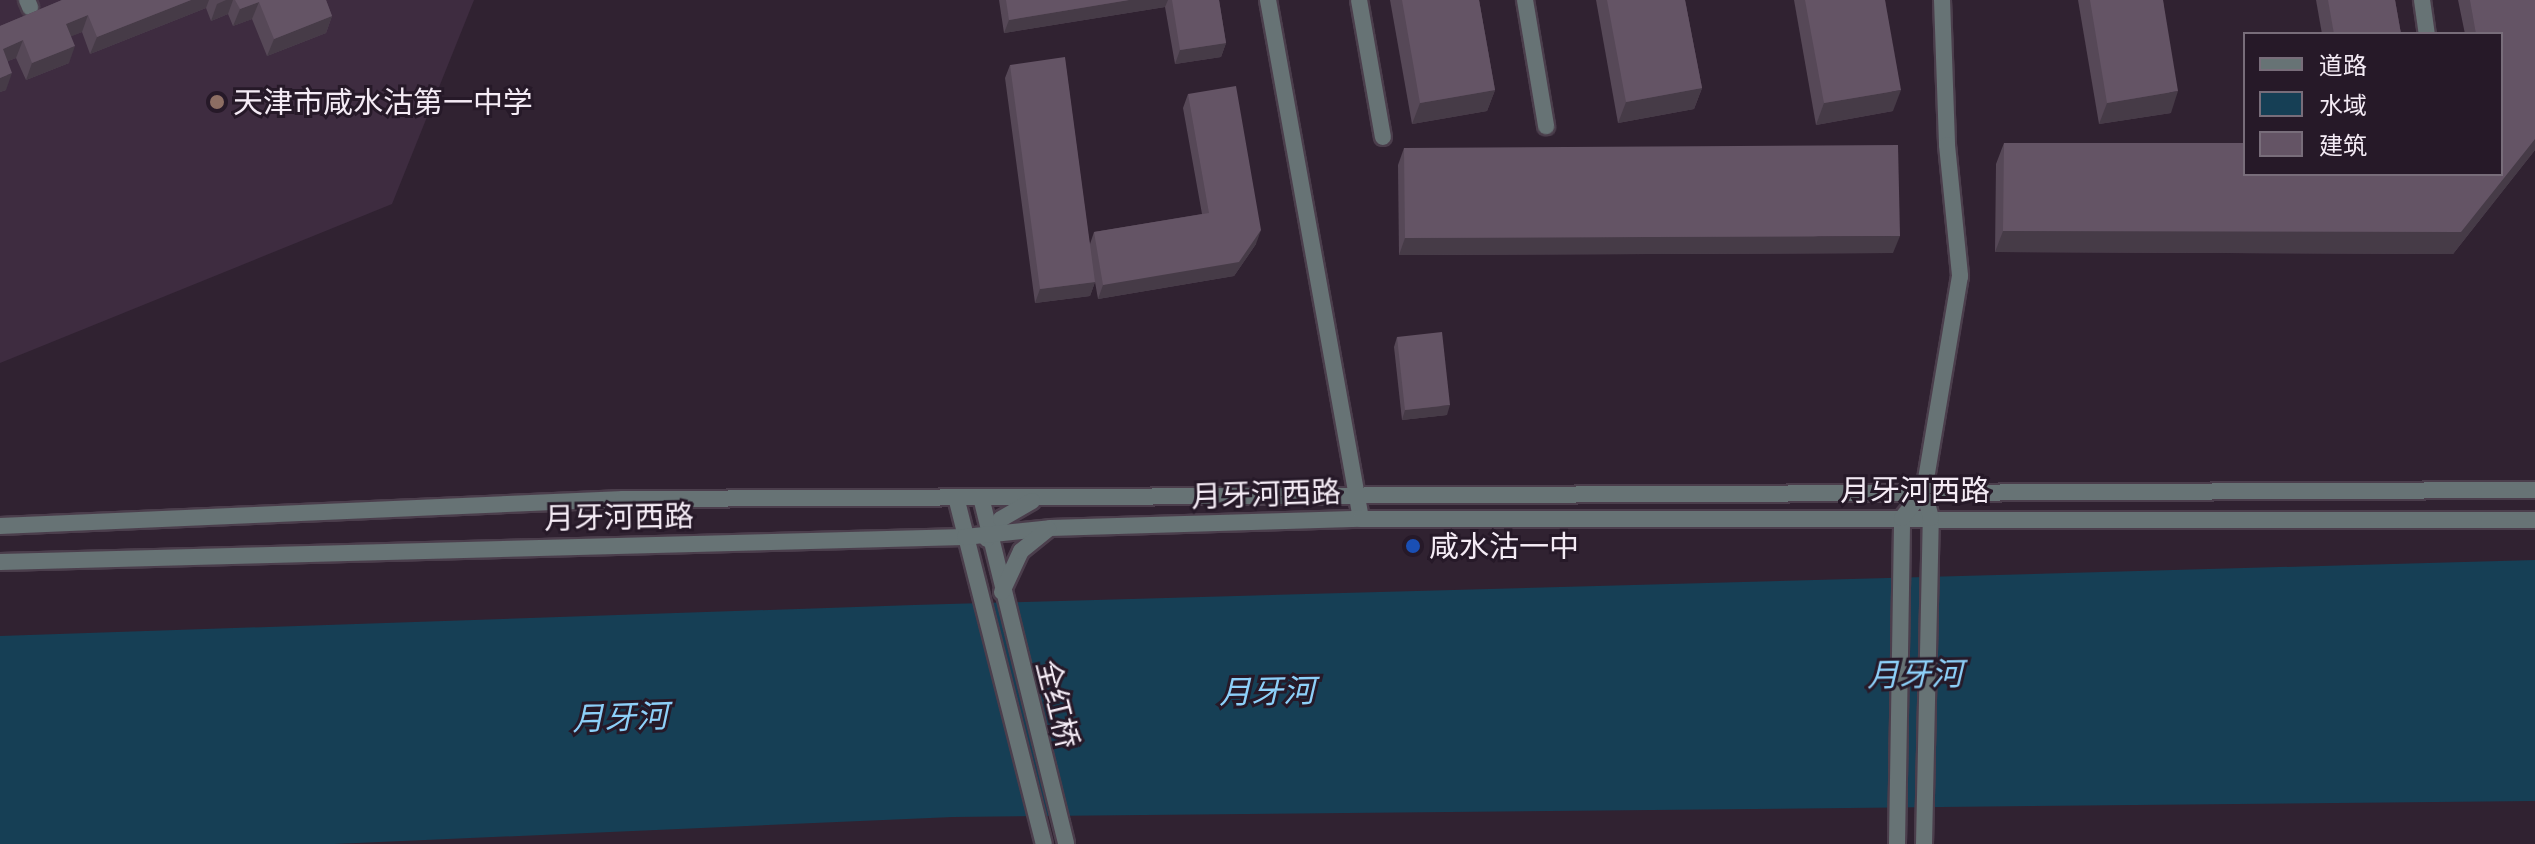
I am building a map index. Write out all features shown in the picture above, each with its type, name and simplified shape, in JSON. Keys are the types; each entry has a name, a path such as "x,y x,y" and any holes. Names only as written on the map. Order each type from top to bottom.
{"street":[{"path":"1268,0 1361,519"},
{"path":"1359,0 1383,137"},
{"path":"1525,0 1546,126"},
{"path":"1924,844 1931,518 1924,491 1960,276 1947,145 1942,0"},
{"path":"2422,0 2427,32"},
{"name":"月牙河西路","path":"0,526 623,499 1356,492 2535,490"},
{"path":"1897,844 1902,518 1924,491"},
{"name":"全红桥","path":"956,497 1044,844"},
{"name":"全红桥","path":"981,497 1001,593 1063,836"},
{"path":"979,593 979,567 988,535 1012,510 1045,497"},
{"name":"月牙河西路","path":"0,562 965,537 1050,528 1361,519 2535,520"},
{"path":"1001,593 1021,551 1050,528"}],"shaded area":[{"name":"天津市咸水沽第一中学","path":"0,0 474,0 392,204 0,363"}],"water":[{"name":"月牙河","path":"2535,560 2535,801 953,817 334,844 0,844 0,636 914,605"}],"building":[{"path":"62,0 191,0 97,37 88,15 66,24 75,46 32,63 23,40 3,49 12,73 0,78 0,26"},
{"path":"235,0 326,0 332,16 274,39 259,2 240,9"},
{"path":"1006,0 1129,0 1009,20"},
{"path":"1172,0 1219,0 1226,43 1180,50"},
{"path":"1402,0 1479,0 1495,90 1420,103"},
{"path":"1607,0 1685,0 1702,88 1626,102"},
{"path":"1805,0 1885,0 1901,90 1824,103"},
{"path":"2090,0 2163,0 2178,91 2107,103"},
{"path":"2328,0 2395,0 2401,32 2334,32"},
{"path":"2470,0 2535,0 2535,139 2461,232 2003,231 2004,143 2243,143 2243,176 2503,176 2503,32 2476,32"},
{"path":"1065,57 1095,282 1040,289 1010,65"},
{"path":"1236,86 1261,230 1239,262 1103,285 1094,232 1209,213 1188,94"},
{"path":"1898,145 1900,236 1405,238 1404,148"},
{"path":"1442,332 1450,405 1405,410 1397,337"}],"place":[{"name":"天津市咸水沽第一中学","path":"217,102"},
{"name":"咸水沽一中","path":"1413,546"}]}
